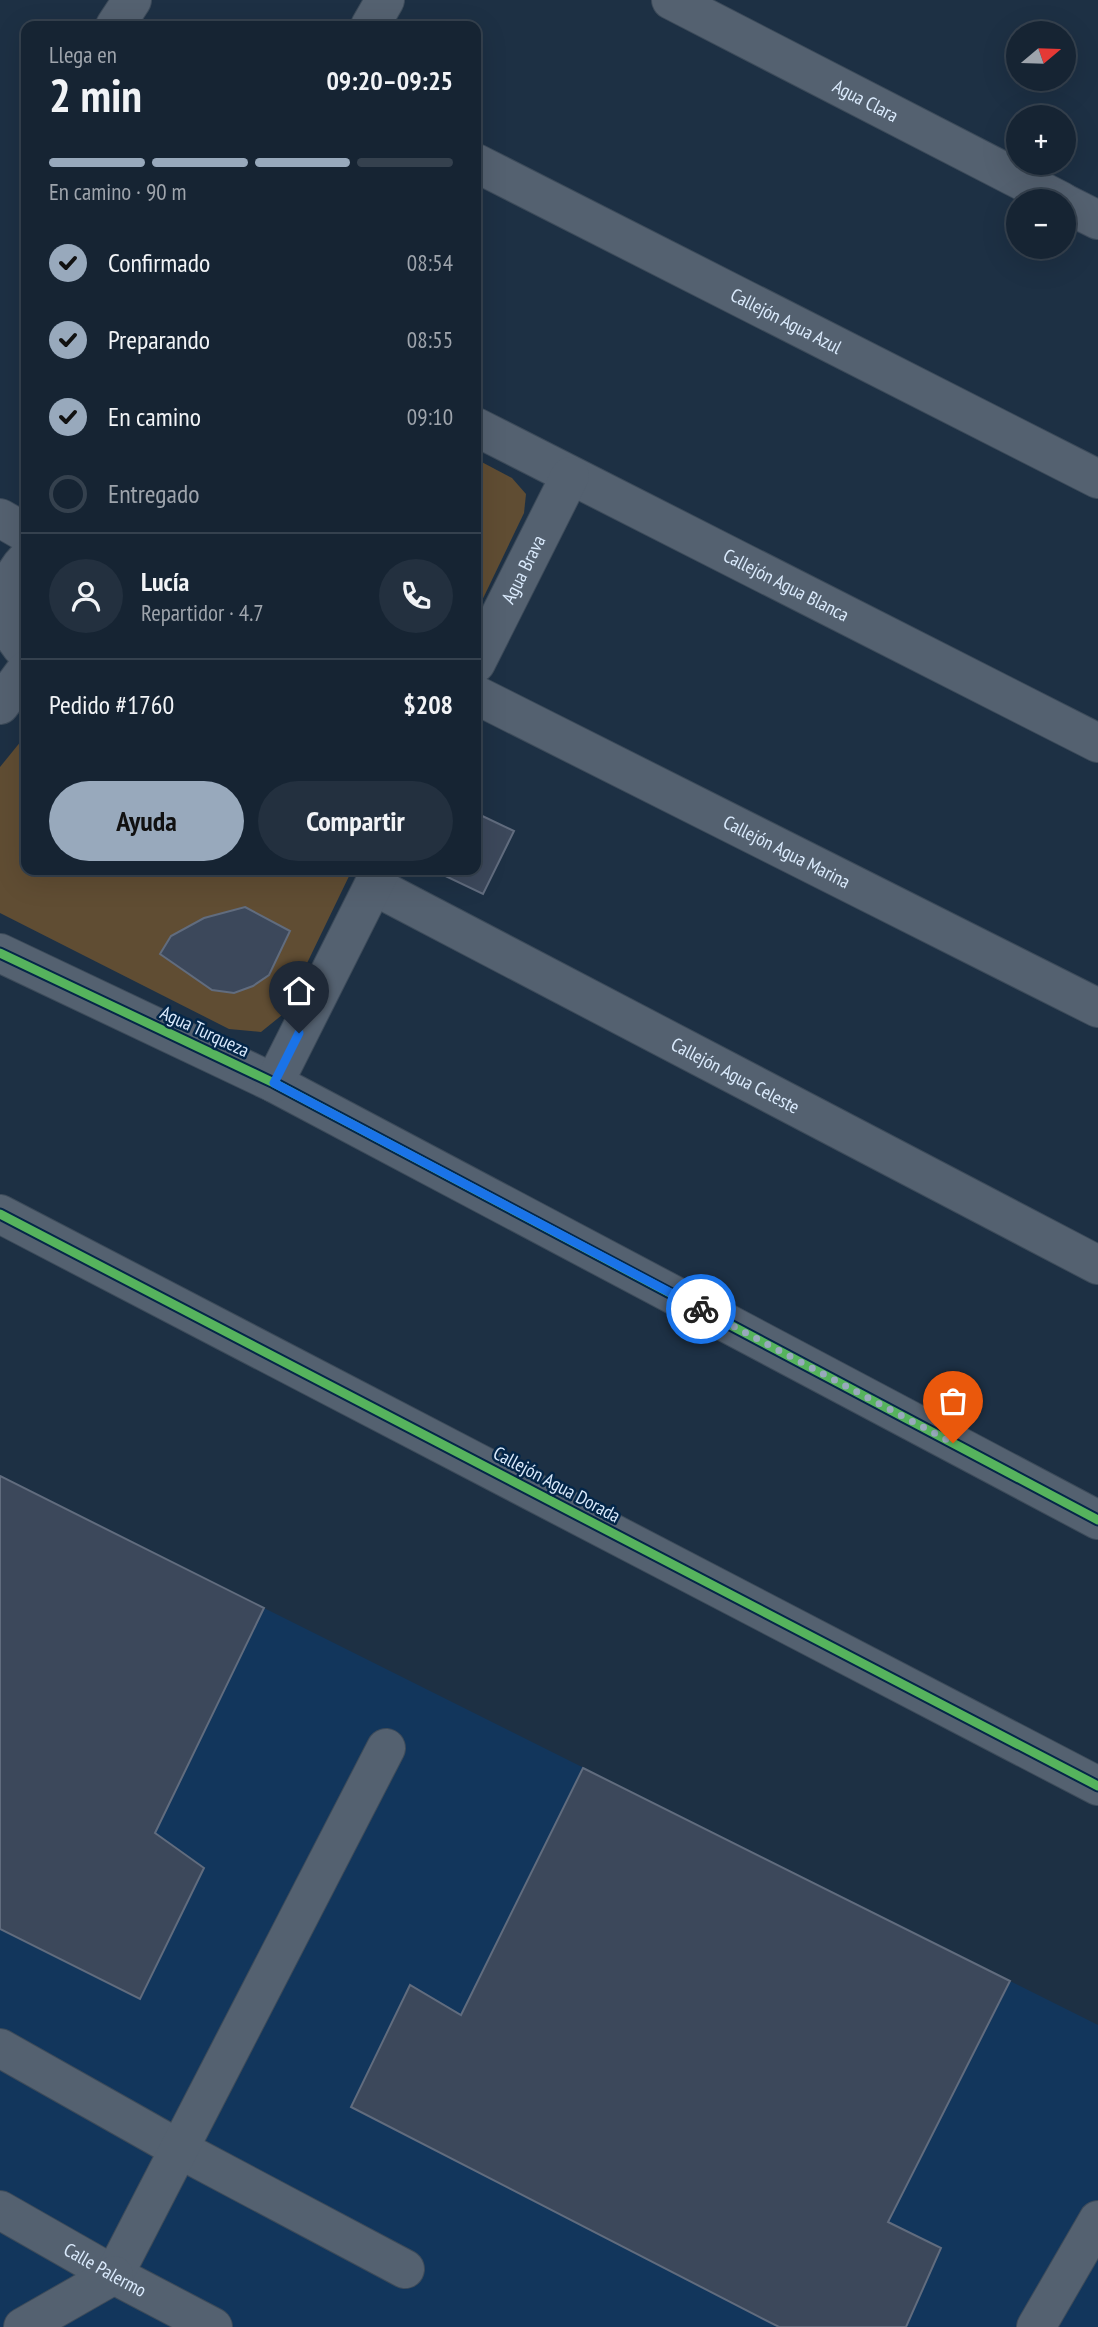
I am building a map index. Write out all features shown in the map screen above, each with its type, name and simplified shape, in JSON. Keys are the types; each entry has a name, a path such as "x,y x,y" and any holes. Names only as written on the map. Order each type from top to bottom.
{"street":[{"path":"118,21 132,0"},
{"path":"373,21 385,0"},
{"name":"Agua Clara","path":"671,0 1037,189"},
{"name":"Callejón Agua Azul","path":"481,166 1098,479"},
{"name":"Agua Clara","path":"1076,209 1098,220"},
{"name":"Callejón Agua Blanca","path":"481,430 1098,743"},
{"name":"Agua Brava","path":"481,653 570,476"},
{"path":"0,518 21,530"},
{"path":"12,634 6,607 8,587 21,565"},
{"path":"0,705 21,677"},
{"name":"Callejón Agua Marina","path":"481,698 1098,1008"},
{"path":"274,1083 377,878"},
{"name":"Callejón Agua Celeste","path":"377,878 1098,1265"},
{"name":"Agua Turqueza","path":"0,953 274,1083 1098,1520"},
{"name":"Callejón Agua Dorada","path":"0,1214 1098,1786"},
{"path":"23,2327 114,2275 386,1748"},
{"path":"0,2048 179,2149 405,2269"},
{"name":"Calle Palermo","path":"0,2210 213,2327"},
{"path":"1035,2327 1098,2220"}],"shaded area":[{"path":"481,462 512,478 526,494 524,513 481,603"},
{"path":"21,741 21,875 350,875 282,1015 261,1032 229,1029 0,913 0,767"},
{"path":"0,1476 1098,2025 1098,2327 0,2327"}],"building":[{"path":"481,815 514,831 483,894 443,875 481,875"},
{"path":"245,907 290,931 269,975 253,986 234,993 212,990 160,954 171,936 204,918"},
{"path":"0,1476 264,1608 155,1833 204,1868 140,1999 0,1929"},
{"path":"583,1768 1010,1981 888,2222 941,2248 906,2327 779,2327 351,2107 410,1985 461,2015"}],"cycle path":[{"path":"0,953 274,1083 1098,1520"},
{"path":"0,1214 1098,1786"}],"way so far":[{"path":"701,1309 953,1443"}],"route":[{"path":"299,1033 274,1083 701,1309"}]}
